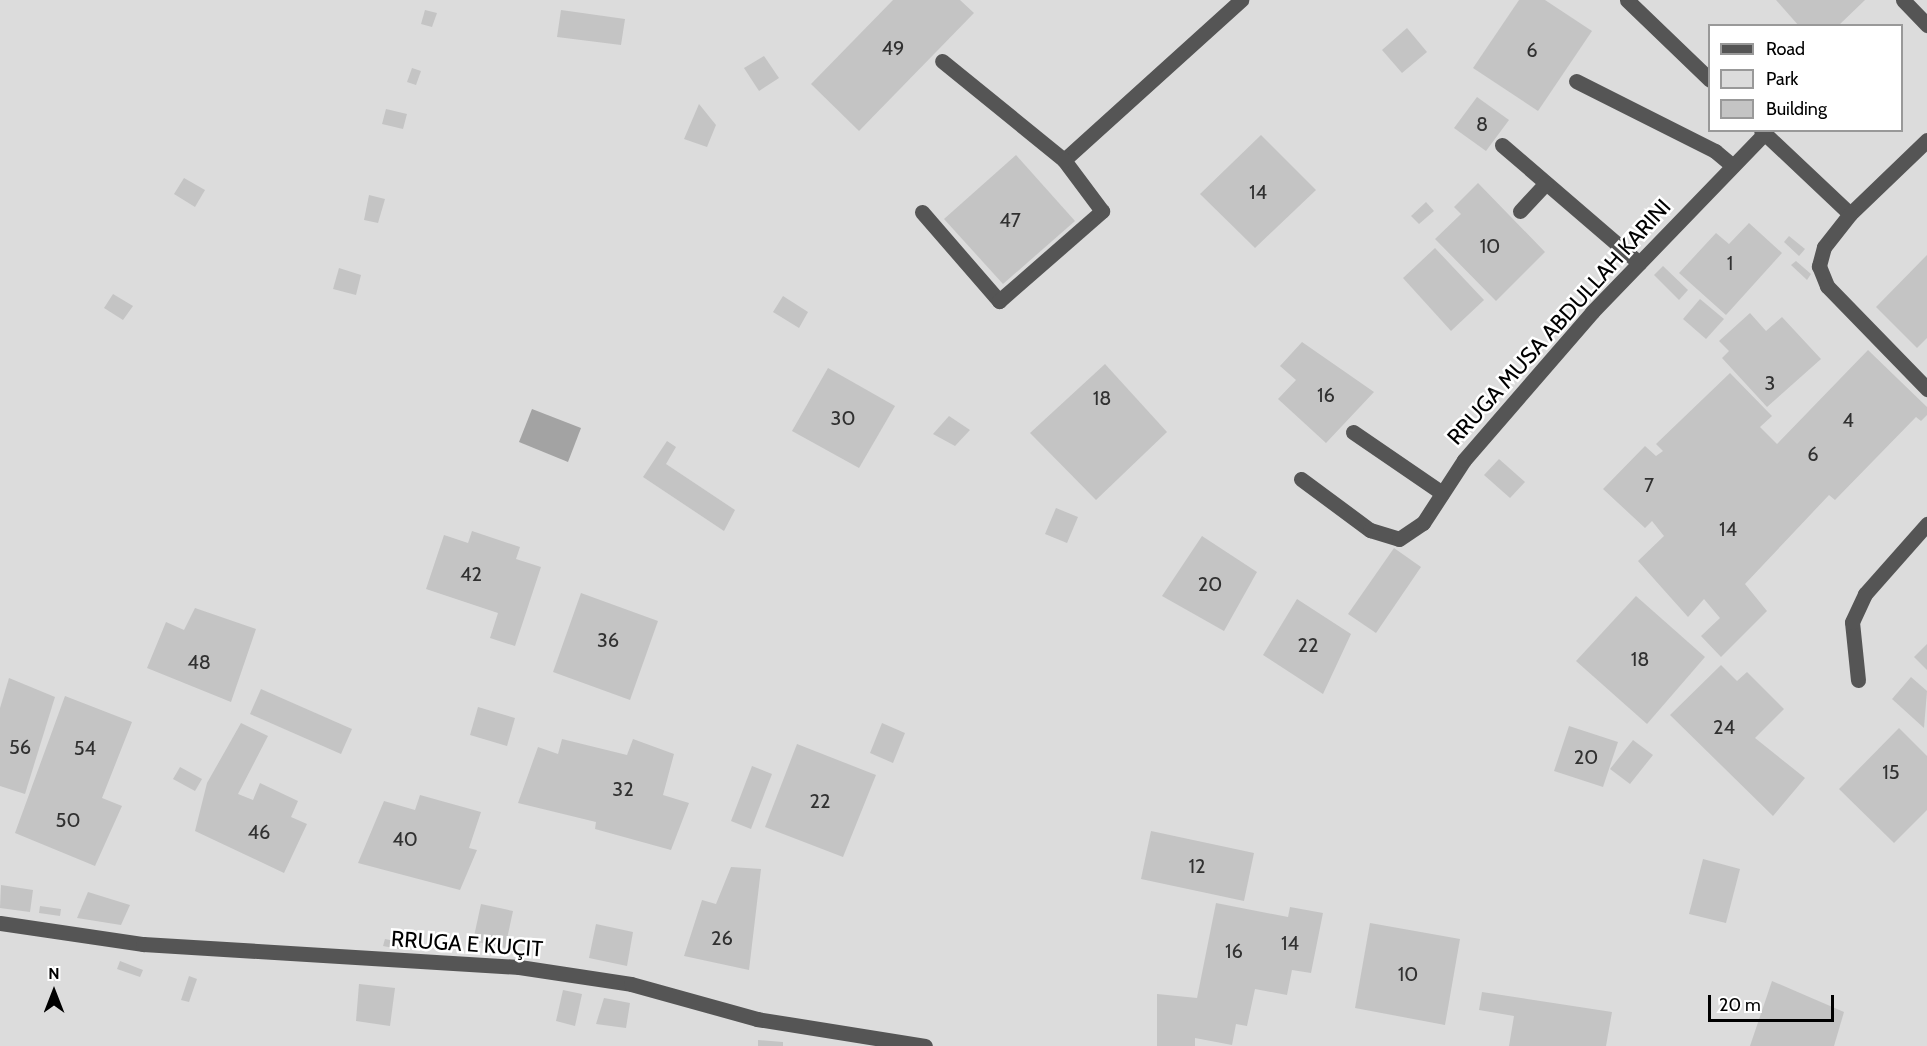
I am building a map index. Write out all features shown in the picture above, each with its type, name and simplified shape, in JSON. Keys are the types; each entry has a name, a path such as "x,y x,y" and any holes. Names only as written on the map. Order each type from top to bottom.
{"street":[{"path":"1064,160 1241,0"},
{"path":"1627,0 1708,78"},
{"path":"1903,0 1927,25"},
{"path":"922,212 999,301 1102,212 1064,160 942,61"},
{"path":"1576,81 1715,151 1733,166"},
{"name":"RRUGA MUSA ABDULLAH KARINI","path":"1301,479 1370,530 1399,539 1423,523 1464,460 1640,263 1763,132 1850,214"},
{"path":"1927,140 1850,214 1824,247 1819,266 1827,286 1927,389"},
{"path":"1502,145 1640,263"},
{"path":"1520,211 1546,183"},
{"path":"1353,432 1442,493"},
{"path":"1858,680 1852,622 1865,594 1927,524"},
{"name":"RRUGA E KUÇIT","path":"0,923 143,944 519,968 631,984 757,1019 925,1046"}],"green space":[{"path":"0,0 1927,0 1927,1046 0,1046"}],"shaded area":[{"path":"532,409 581,428 568,462 519,442"}],"building":[{"path":"893,0 960,0 974,13 859,131 811,84"},
{"path":"1519,0 1545,0 1592,31 1538,111 1473,68"},
{"path":"1776,0 1865,0 1840,24 1797,24"},
{"path":"425,10 437,13 432,27 421,24"},
{"path":"561,10 625,19 621,45 557,37"},
{"path":"1407,28 1427,52 1402,73 1382,50"},
{"path":"764,56 779,78 759,91 744,68"},
{"path":"412,68 421,71 416,85 407,82"},
{"path":"1477,97 1509,120 1486,151 1454,128"},
{"path":"699,104 716,125 707,147 684,139"},
{"path":"386,109 407,114 403,129 382,124"},
{"path":"1261,135 1316,190 1255,248 1200,194"},
{"path":"1016,155 1075,221 1003,284 944,219"},
{"path":"184,178 205,190 195,207 174,194"},
{"path":"1478,183 1545,252 1496,301 1435,239 1461,214 1454,207"},
{"path":"369,195 385,199 378,223 364,220"},
{"path":"1426,202 1434,211 1419,224 1411,216"},
{"path":"1749,223 1782,253 1726,315 1679,273 1716,233 1729,244"},
{"path":"1789,236 1805,249 1799,256 1784,242"},
{"path":"1435,248 1484,300 1451,331 1403,278"},
{"path":"1927,255 1927,338 1917,348 1876,307"},
{"path":"1796,261 1811,274 1807,280 1791,265"},
{"path":"1663,266 1688,290 1679,300 1654,275"},
{"path":"339,268 361,275 356,295 333,289"},
{"path":"113,294 133,306 123,320 104,308"},
{"path":"783,296 808,312 799,328 773,312"},
{"path":"1700,299 1724,319 1706,339 1683,319"},
{"path":"1750,313 1766,331 1782,317 1821,359 1767,407 1722,358 1729,351 1719,341"},
{"path":"1302,342 1374,392 1326,443 1278,399 1296,380 1280,366"},
{"path":"1868,350 1927,407 1927,415 1921,421 1916,417 1835,500 1829,495 1745,584 1767,611 1721,657 1701,636 1720,618 1704,599 1688,617 1638,561 1664,536 1652,521 1645,528 1603,489 1645,446 1656,456 1663,451 1656,444 1730,373 1772,416 1760,427 1777,444"},
{"path":"1105,364 1167,432 1096,500 1030,433"},
{"path":"828,368 895,406 859,468 792,431"},
{"path":"949,416 970,430 955,446 933,434"},
{"path":"667,441 676,447 666,464 735,510 724,531 643,477"},
{"path":"1499,459 1525,482 1510,498 1484,475"},
{"path":"1056,508 1078,517 1067,543 1045,534"},
{"path":"472,531 520,547 516,559 541,567 515,646 490,638 498,613 426,589 444,535 468,543"},
{"path":"1202,536 1257,572 1224,631 1162,596"},
{"path":"1394,548 1421,567 1376,633 1348,614"},
{"path":"581,593 658,621 630,700 553,672"},
{"path":"1636,596 1705,657 1647,724 1576,661"},
{"path":"1297,599 1351,634 1323,694 1263,655"},
{"path":"195,608 256,629 231,702 147,668 166,622 184,630"},
{"path":"1927,644 1927,670 1914,657"},
{"path":"1721,665 1737,681 1747,672 1784,709 1755,738 1805,778 1773,816 1670,715"},
{"path":"1911,677 1927,691 1924,728 1892,699"},
{"path":"9,678 55,697 25,794 0,786 0,708"},
{"path":"261,689 352,729 341,754 250,714"},
{"path":"65,696 132,722 102,798 122,806 95,866 15,833"},
{"path":"478,707 515,718 507,746 470,735"},
{"path":"241,723 268,736 238,794 253,800 260,783 298,801 291,817 307,824 284,873 195,831 207,783"},
{"path":"882,723 905,733 893,763 870,753"},
{"path":"1569,726 1618,742 1603,787 1554,771"},
{"path":"1899,728 1927,756 1927,810 1894,843 1839,789"},
{"path":"562,739 627,755 633,739 674,754 663,795 689,803 671,850 595,829 596,822 518,803 538,747 558,754"},
{"path":"1633,740 1653,755 1630,784 1610,769"},
{"path":"797,744 876,775 843,857 765,827"},
{"path":"752,766 772,774 751,829 731,821"},
{"path":"180,767 202,779 195,791 173,779"},
{"path":"420,795 481,812 469,848 477,850 460,890 358,863 384,801 415,810"},
{"path":"1151,831 1254,853 1244,901 1141,879"},
{"path":"1703,859 1740,869 1726,923 1689,914"},
{"path":"731,867 761,869 749,970 684,956 702,900 716,904"},
{"path":"1,885 33,890 30,912 0,908"},
{"path":"88,892 130,905 121,925 77,918"},
{"path":"1216,903 1288,917 1290,907 1323,913 1311,973 1292,970 1287,995 1255,989 1247,1026 1236,1024 1232,1045 1195,1038 1195,1046 1157,1046 1157,994 1197,998"},
{"path":"481,904 513,911 505,948 473,941"},
{"path":"40,906 61,909 60,916 39,913"},
{"path":"1370,923 1460,939 1445,1025 1355,1008"},
{"path":"596,924 633,932 627,966 589,958"},
{"path":"385,939 400,942 399,949 383,946"},
{"path":"120,961 143,970 140,977 117,969"},
{"path":"189,976 197,979 189,1002 181,1000"},
{"path":"1772,981 1844,1012 1834,1046 1750,1046"},
{"path":"359,984 395,988 390,1026 356,1021"},
{"path":"563,990 582,994 575,1026 556,1021"},
{"path":"1482,992 1612,1012 1606,1046 1509,1046 1514,1016 1479,1010"},
{"path":"604,998 630,1003 626,1028 596,1024"},
{"path":"758,1040 783,1042 783,1046 758,1046"}]}
